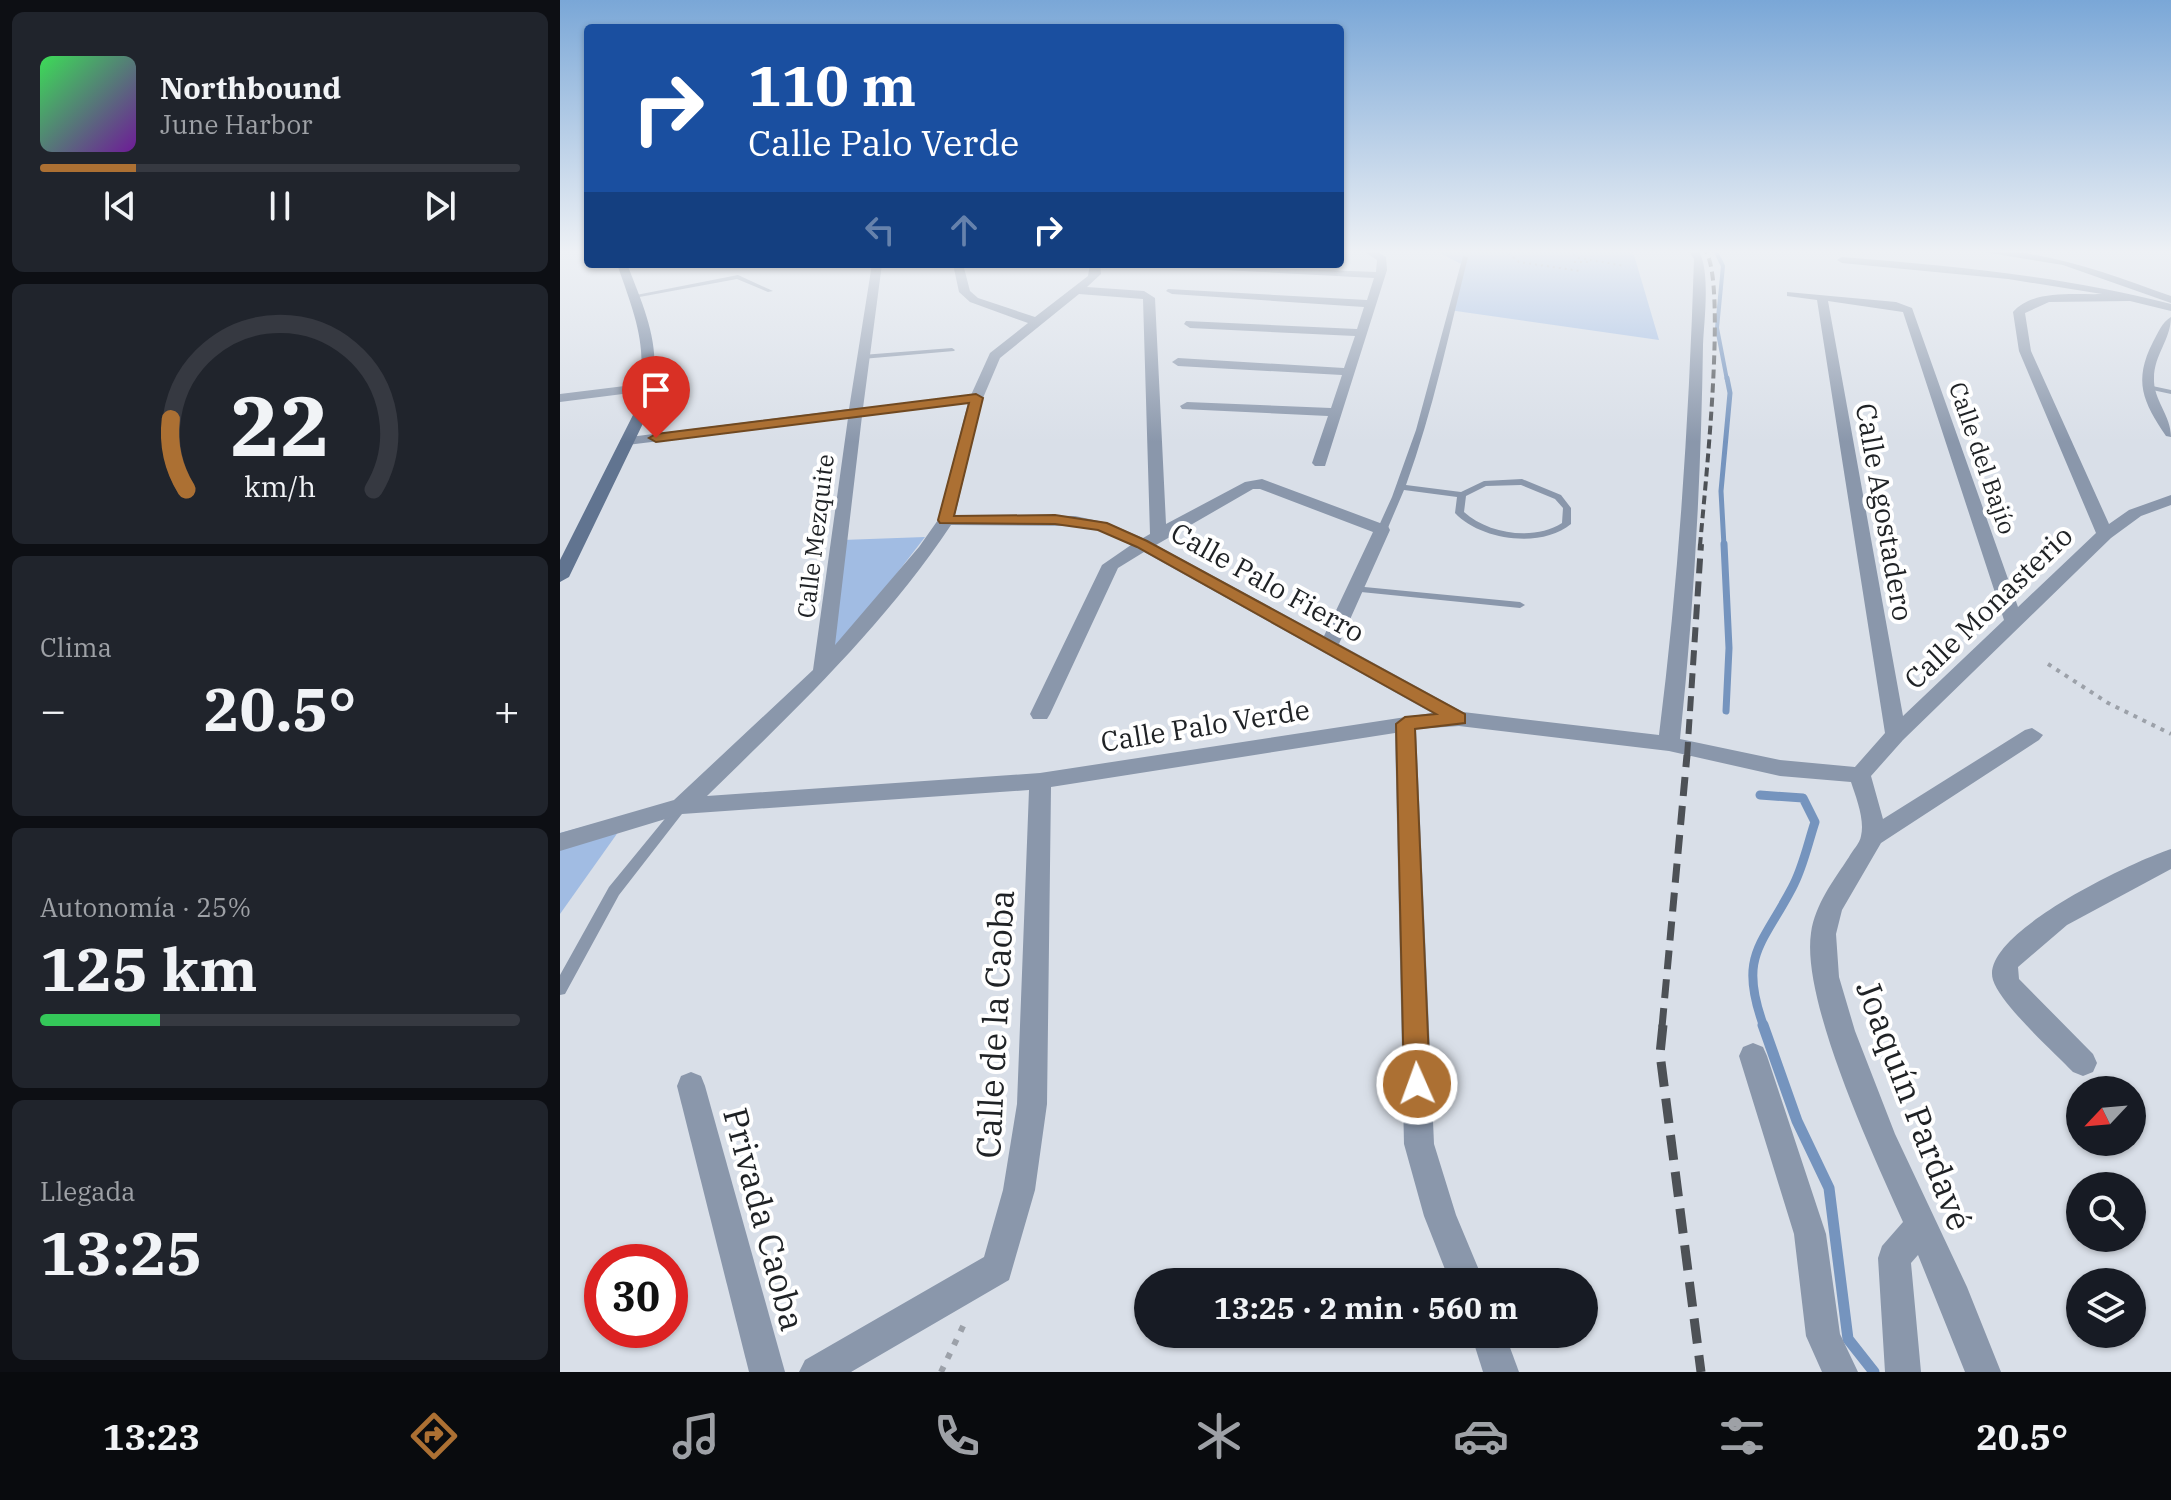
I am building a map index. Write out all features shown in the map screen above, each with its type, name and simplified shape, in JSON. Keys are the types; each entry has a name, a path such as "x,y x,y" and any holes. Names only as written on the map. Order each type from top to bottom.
{"main road":[{"path":"560,577 627,441 649,387 653,361 639,314"}],"street":[{"name":"Calle Mezquite","path":"823,672 869,314"},
{"path":"1017,314 1035,321"},
{"path":"682,806 823,672 925,551 946,520 976,398 994,356 1044,314"},
{"path":"1149,314 1150,539"},
{"path":"1320,463 1367,314"},
{"path":"1669,744 1686,610 1695,459 1698,314"},
{"name":"Calle Agostadero","path":"1825,314 1896,735"},
{"name":"Calle del Bajío","path":"1909,314 2014,621"},
{"path":"2019,314 2017,322 2025,351 2105,534"},
{"path":"2171,321 2147,364 2146,386 2151,404 2171,433"},
{"path":"1190,324 1360,333"},
{"path":"1178,362 1349,372"},
{"path":"560,398 649,387"},
{"path":"627,441 976,398"},
{"path":"1187,406 1337,412"},
{"path":"1040,714 1111,565 1150,539 1235,493 1262,484 1382,530 1328,647"},
{"name":"Calle Monasterio","path":"1860,775 1896,735 2105,534 2135,513 2171,500"},
{"name":"Calle Palo Fierro","path":"946,520 1091,523 1150,539 1328,647 1459,719"},
{"name":"Calle Palo Verde","path":"560,842 682,806 1040,781 1405,724 1459,719 1669,744 1780,768 1860,775"},
{"path":"1405,724 1419,1144 1440,1216 1461,1268"},
{"path":"1860,775 1870,804 1873,837 2032,735"},
{"name":"Calle de la Caoba","path":"817,1372 997,1268 1019,1190 1032,1104 1040,781"},
{"name":"Joaquín Pardavé","path":"1873,837 1830,908 1823,934 1826,977 1841,1031 1877,1127 1983,1372"},
{"path":"2083,1063 2005,978 2005,964 2035,935 2086,902 2171,858"},
{"path":"1753,1056 1810,1234 1823,1336 1840,1372"},
{"name":"Privada Caoba","path":"691,1086 767,1372"},
{"path":"1903,1372 1894,1258 1921,1226"},
{"path":"1493,1348 1501,1372"}],"lane":[{"path":"1382,530 1404,487 1451,314"},
{"path":"862,357 952,350"},
{"path":"2146,386 2171,392"},
{"path":"1404,487 1462,495 1471,488 1497,482 1535,485 1564,503 1566,524 1551,534 1528,537 1481,527 1459,513 1462,495"},
{"path":"1354,589 1520,605"},
{"path":"560,989 614,891 682,806"}],"path":[{"path":"2048,664 2108,703 2171,734"}],"shaded area":[{"path":"1477,314 1651,314 1659,340"},
{"path":"925,537 829,661 842,540"},
{"path":"631,814 560,914 560,833"}],"waterway":[{"path":"1718,314 1717,328 1727,380"},
{"path":"1724,546 1721,491 1730,393 1727,378"},
{"path":"1724,544 1729,648 1726,711"},
{"path":"1760,795 1803,798 1815,822 1796,880 1763,939 1753,967 1756,1003 1764,1027"},
{"path":"1763,1025 1797,1121 1829,1188 1848,1339 1874,1372"}],"railway":[{"path":"1700,546 1713,391 1714,314"},
{"path":"1687,757 1701,544"},
{"path":"1662,1027 1687,755"},
{"path":"1663,1025 1660,1054 1701,1372"}],"route":[{"path":"656,438 976,398 946,520 1055,520 1102,526 1142,544 1459,719 1405,724 1417,1084"}]}
